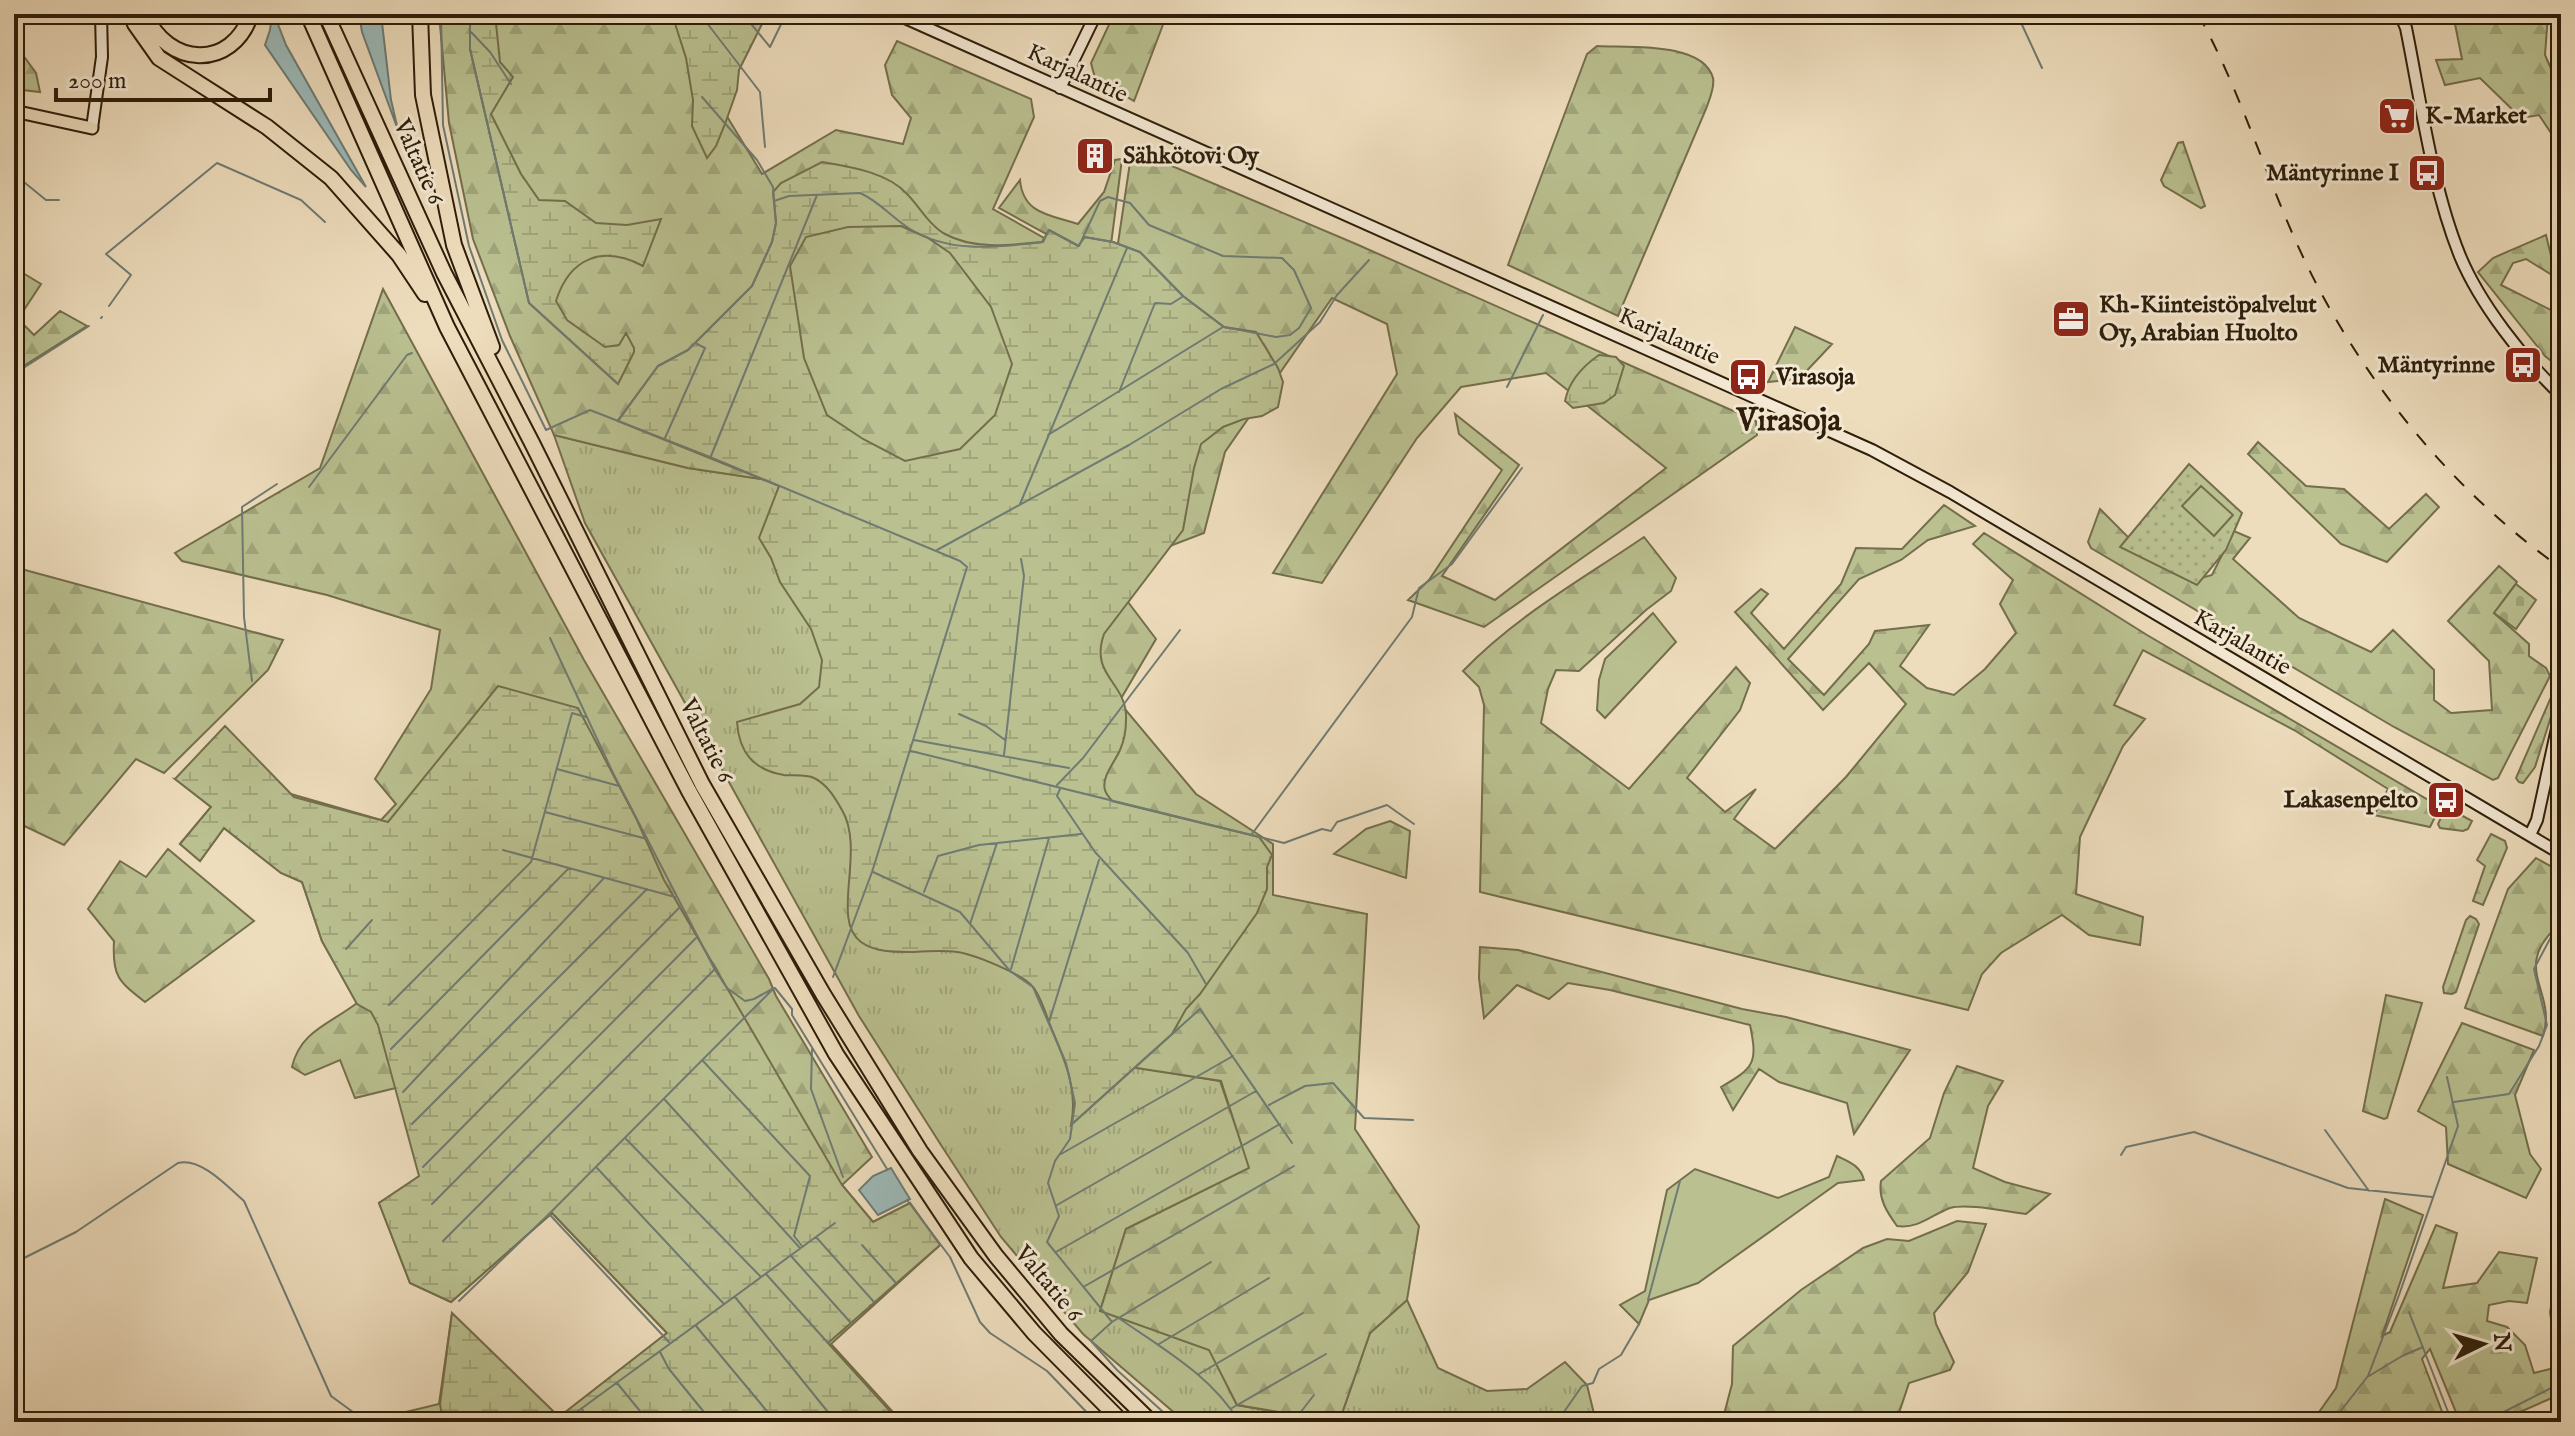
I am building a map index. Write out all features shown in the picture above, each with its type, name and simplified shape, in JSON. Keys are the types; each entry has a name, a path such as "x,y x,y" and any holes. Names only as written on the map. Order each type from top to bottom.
{"highway":[{"path":"131,14 159,58 267,127 331,178 399,255 447,327"},
{"path":"145,14 159,39 170,48 200,56 221,50 238,39 251,14"},
{"name":"Valtatie 6","path":"308,14 447,327 689,791 843,1066 971,1258 1034,1333 1122,1422"},
{"name":"Valtatie 6","path":"326,14 444,273 702,784 871,1075 958,1206 1030,1300 1151,1422"},
{"path":"420,14 423,95 454,245 476,311 532,443"}],"main road":[{"path":"14,111 92,128 100,76 101,14"},
{"name":"Karjalantie","path":"896,14 1872,450 1950,492 2561,854"},
{"path":"1060,88 1096,14"},
{"path":"2400,14 2406,28 2442,199 2462,259 2482,296 2516,345 2561,395"},
{"path":"2530,835 2537,820 2561,710"}],"green space":[{"path":"439,14 717,14 720,105 762,174 836,130 903,144 911,118 892,95 885,65 897,41 1031,99 1034,117 993,209 1113,277 1132,149 1356,244 1756,421 1757,435 1484,627 1408,600 1429,580 1502,470 1459,434 1455,414 1519,465 1442,576 1495,600 1666,468 1546,373 1461,387 1417,438 1322,583 1273,573 1397,374 1387,324 1332,298 1225,452 1204,533 1162,549 1128,602 1156,639 1119,702 1196,794 1273,844 1273,895 1367,914 1355,1129 1419,1226 1407,1300 1370,1333 1339,1422 1237,1405 1209,1350 1100,1311 1126,1229 1249,1168 1221,1081 1104,1063 808,486 688,468 554,435 510,336 473,239 449,123"},
{"path":"470,14 495,14 500,62 513,77 491,114 521,174 539,200 565,201 596,223 627,225 661,219 643,266 614,256 590,259 570,274 556,301 567,320 605,347 619,345 626,333 634,352 618,384 529,303 470,49"},
{"path":"672,14 767,14 739,70 737,90 725,124 707,158 692,126 693,100 686,58"},
{"path":"1114,14 1167,14 1134,101 1095,78 1091,63"},
{"path":"2453,14 2548,14 2545,55 2561,91 2561,148 2539,115 2521,118 2480,78 2445,85 2436,60 2462,59"},
{"path":"14,43 36,73 40,92 14,89"},
{"path":"1597,46 1680,52 1706,66 1713,78 1706,109 1618,316 1508,265 1587,54"},
{"path":"2183,142 2205,206 2201,208 2164,186 2161,180 2178,143"},
{"path":"1122,159 1108,268 999,208 1020,180 1026,200 1032,206 1048,215 1078,224 1104,192 1115,160"},
{"path":"822,162 844,166 889,180 911,199 934,226 956,239 993,245 1042,242 1049,230 1078,246 1085,237 1113,242 1140,252 1183,296 1224,327 1256,332 1283,382 1278,407 1262,416 1223,427 1201,444 1183,530 1104,634 1101,648 1101,660 1121,697 1126,720 1121,746 1105,780 1108,796 1112,801 1259,837 1272,855 1267,867 1267,889 1257,913 1186,1009 1172,1034 1071,1125 1073,1100 1070,1077 1033,987 1009,971 964,954 887,951 861,942 852,932 848,918 851,845 839,805 827,788 814,778 773,773 756,764 741,743 737,722 800,704 819,687 822,660 811,629 780,582 759,538 779,486 618,421 658,366 688,350 752,286 772,242 776,223 773,192 781,183","holes":["901,226 928,238 950,253 991,307 1012,364 995,415 960,449 905,461 827,415 804,358 790,266 806,237 848,227"]},
{"path":"2546,235 2554,268 2552,275 2526,259 2513,263 2501,285 2561,315 2561,369 2545,356 2478,272 2493,258"},
{"path":"18,270 41,284 18,319 34,335 60,311 87,326 14,372 14,274"},
{"path":"383,289 584,660 872,1157 842,1185 873,1222 910,1203 940,1245 831,1344 902,1422 364,1422 439,1404 452,1313 559,1417 667,1333 552,1213 451,1302 410,1283 379,1203 431,1174 412,1084 355,1098 340,1060 305,1075 292,1067 309,1036 357,1003 322,941 302,882 281,873 224,828 200,861 180,844 211,807 175,779 291,794 381,820 396,804 375,779 431,689 440,630 327,595 182,561 175,553 320,468"},
{"path":"1795,327 1832,344 1799,379 1768,382"},
{"path":"1599,355 1616,357 1624,366 1615,395 1604,403 1573,408 1565,401 1570,387 1582,369"},
{"path":"554,435 688,468 809,486 1104,1062 1220,1081 1250,1168 1126,1229 1100,1311 1210,1350 1237,1405 1331,1422 1185,1422 1083,1334 1001,1237 859,1016 585,523"},
{"path":"2258,442 2306,486 2344,489 2389,529 2426,494 2439,507 2387,562 2341,544 2248,454"},
{"path":"2189,464 2242,513 2226,550 2197,585 2120,547"},
{"path":"2201,486 2233,515 2214,536 2182,506"},
{"path":"1944,505 1975,526 1928,540 1901,560 1859,579 1788,659 1824,695 1869,644 1875,631 1929,625 1900,666 1927,688 1954,695 1985,669 2016,633 2000,604 2013,580 1973,544 1984,533 2147,635 2440,807 2430,827 2374,815 2388,789 2294,730 2143,650 2114,705 2145,719 2123,746 2080,837 2076,894 2143,917 2140,945 2089,935 2062,915 2001,953 1982,974 1968,1010 1480,892 1484,705 1479,687 1463,671 1483,651 1550,600 1644,537 1676,578 1671,591 1579,671 1556,670 1548,689 1541,723 1629,789 1736,667 1750,683 1740,710 1687,778 1725,812 1756,789 1734,819 1775,849 1846,777 1906,704 1869,663 1823,710 1735,612 1761,589 1768,594 1751,613 1784,649 1841,584 1856,548 1902,549"},
{"path":"2100,509 2128,537 2121,547 2194,580 2212,575 2234,531 2250,538 2233,559 2299,618 2371,652 2393,630 2434,670 2434,700 2451,713 2492,710 2489,661 2448,621 2499,566 2517,582 2494,613 2529,644 2529,656 2546,668 2550,676 2498,778 2493,780 2394,727 2091,548 2088,542"},
{"path":"14,567 283,640 268,670 164,773 136,759 64,845 14,821"},
{"path":"2516,584 2536,600 2516,629 2494,613"},
{"path":"1653,613 1676,642 1605,718 1597,710 1599,680 1605,659"},
{"path":"2558,681 2561,685 2535,767 2523,783 2519,782 2516,778"},
{"path":"498,686 578,708 636,818 664,880 842,1185 873,1222 910,1203 940,1245 828,1343 900,1422 443,1422 440,1404 452,1313 559,1417 667,1333 552,1213 451,1302 410,1283 379,1203 419,1176 378,1025 371,1012 357,1004 322,941 302,882 281,873 224,828 200,861 180,844 211,807 175,779 225,726 294,797 388,822"},
{"path":"2446,807 2472,821 2468,829 2440,828 2438,824"},
{"path":"1390,821 1410,831 1406,878 1334,854 1366,829"},
{"path":"2491,834 2505,841 2507,848 2483,905 2473,901 2485,866 2477,860"},
{"path":"168,849 254,921 145,1002 128,989 119,977 114,962 114,941 88,909 120,861 146,877"},
{"path":"2536,858 2561,872 2561,923 2546,939 2538,953 2536,966 2545,1005 2543,1036 2465,1008 2508,889"},
{"path":"2470,916 2479,924 2456,992 2444,993 2443,987"},
{"path":"1480,947 1518,950 1910,1050 1854,1134 1847,1103 1779,1082 1759,1069 1733,1110 1721,1087 1741,1075 1751,1063 1750,1025 1610,990 1568,983 1549,999 1517,985 1484,1018 1479,978"},
{"path":"2386,995 2422,1003 2387,1118 2384,1119 2363,1111"},
{"path":"2462,1023 2534,1050 2515,1095 2530,1154 2541,1169 2526,1198 2448,1164 2446,1127 2418,1111"},
{"path":"1957,1066 2003,1081 1988,1106 1973,1168 2005,1182 2050,1194 2026,1214 1958,1207 1918,1223 1897,1226 1882,1199 1881,1181 1930,1138 1944,1093"},
{"path":"1837,1156 1857,1167 1864,1180 1838,1183 1698,1283 1649,1300 1639,1324 1620,1305 1645,1291 1667,1190 1695,1169 1778,1198 1829,1177"},
{"path":"2385,1199 2423,1215 2382,1336 2390,1332 2436,1225 2457,1233 2443,1288 2477,1283 2499,1252 2537,1258 2527,1303 2509,1301 2489,1305 2487,1321 2507,1327 2525,1345 2534,1373 2554,1368 2556,1351 2550,1312 2561,1266 2561,1394 2497,1422 2460,1422 2430,1349 2422,1359 2446,1422 2312,1422 2336,1388"},
{"path":"1957,1221 1986,1224 1968,1272 1934,1313 1954,1362 1950,1370 1909,1383 1896,1422 1722,1422 1732,1384 1733,1346 1801,1290 1863,1248 1887,1239 1909,1241"},
{"path":"1407,1300 1438,1368 1487,1391 1527,1389 1565,1362 1587,1385 1596,1422 1339,1422 1370,1333"}],"water":[{"path":"272,14 286,45 366,187 265,45"},
{"path":"359,14 381,14 391,100 398,130 362,32"},
{"path":"891,1168 910,1199 878,1215 859,1190 873,1176"}],"waterway":[{"path":"441,14 443,125 469,246 502,340 546,430 590,410 936,551 967,567 872,872 833,977"},
{"path":"470,14 470,49 529,303 618,384"},
{"path":"679,16 688,14"},
{"path":"700,14 760,92 765,147"},
{"path":"743,14 770,47 786,14"},
{"path":"2017,14 2042,68"},
{"path":"2022,24 2099,15"},
{"path":"471,32 490,52 511,84"},
{"path":"618,420 658,366 688,350 752,286 772,242 776,223 773,187 757,160 702,97"},
{"path":"109,306 131,275 106,254 217,163 301,200 325,222"},
{"path":"14,174 46,200 59,200"},
{"path":"774,201 789,196 860,193 910,229 942,242 975,247 1009,246 1043,242 1049,230 1079,246 1100,201 1108,197 1130,203 1149,225 1223,256 1282,258 1294,270 1311,308 1299,328 1290,335 1276,337 1224,327 1183,296 1140,252 1113,242 1084,237"},
{"path":"711,456 817,195"},
{"path":"1020,504 1127,248"},
{"path":"937,550 1129,445 1221,389 1274,364 1320,322 1337,295 1369,260"},
{"path":"1119,392 1155,303 1171,304 1182,297"},
{"path":"1507,387 1543,315"},
{"path":"14,374 89,326"},
{"path":"1048,435 1223,327"},
{"path":"665,438 705,348 695,343"},
{"path":"309,487 407,355 412,353"},
{"path":"1252,834 1412,617 1419,588 1452,564 1522,468"},
{"path":"252,681 244,617 242,507 277,484"},
{"path":"1004,755 1024,576 1021,559"},
{"path":"1057,785 1083,758 1180,630"},
{"path":"550,638 613,773 715,970 727,988 745,1001 774,988"},
{"path":"389,1005 531,862 572,713 586,717"},
{"path":"959,714 986,726 1005,740"},
{"path":"914,740 1069,768"},
{"path":"911,751 1284,843 1322,829 1331,831 1337,822 1387,805 1414,824"},
{"path":"557,769 619,786"},
{"path":"1060,789 1057,796 1095,852 1188,953 1206,984"},
{"path":"545,812 647,839"},
{"path":"924,892 938,856 979,845 1081,834"},
{"path":"1011,969 1049,838"},
{"path":"970,924 997,843"},
{"path":"503,850 675,897"},
{"path":"1049,1022 1099,860"},
{"path":"391,1049 569,868"},
{"path":"873,872 960,912 1010,971 1033,987 1066,1063 1075,1103 1070,1139 1055,1161 1048,1183 1059,1216 1047,1242 1112,1322"},
{"path":"403,1092 604,878"},
{"path":"412,1124 647,889"},
{"path":"423,1167 680,907"},
{"path":"346,949 372,920"},
{"path":"2454,1102 2509,1094 2539,1046 2547,1025 2534,969 2560,920"},
{"path":"432,1204 696,938"},
{"path":"443,1241 714,970"},
{"path":"775,988 792,1009 792,1015 887,1169"},
{"path":"459,1301 773,989"},
{"path":"1072,1124 1200,1009 1292,1143"},
{"path":"812,1049 811,1089 843,1177"},
{"path":"1061,1154 1233,1056"},
{"path":"703,1061 810,1176 794,1236 802,1246"},
{"path":"2332,1422 2368,1376 2458,1126 2447,1077"},
{"path":"1269,1105 1305,1086 1333,1083 1364,1118 1413,1120"},
{"path":"1057,1205 1256,1091"},
{"path":"665,1100 800,1248"},
{"path":"1056,1252 1280,1124"},
{"path":"2325,1130 2369,1191"},
{"path":"2121,1155 2126,1147 2194,1132 2348,1188 2432,1197"},
{"path":"626,1139 761,1277"},
{"path":"14,1263 76,1232 178,1163 196,1164 214,1174 244,1201 331,1396 357,1415 373,1422"},
{"path":"1085,1286 1294,1166"},
{"path":"597,1168 724,1304"},
{"path":"1648,1300 1680,1181"},
{"path":"907,1200 950,1257 980,1322 990,1333 1047,1371 1096,1422"},
{"path":"550,1215 669,1342"},
{"path":"563,1422 835,1223"},
{"path":"816,1237 874,1302"},
{"path":"862,1245 896,1283"},
{"path":"791,1256 851,1323"},
{"path":"1174,1422 1117,1370 1091,1341 1112,1322 1211,1262"},
{"path":"766,1274 828,1343"},
{"path":"1159,1344 1269,1278"},
{"path":"735,1297 836,1422"},
{"path":"2409,1312 2452,1422"},
{"path":"1199,1374 1303,1313"},
{"path":"1120,1319 1201,1377 1239,1422"},
{"path":"1557,1422 1582,1386 1593,1383 1599,1369 1621,1355 1639,1324"},
{"path":"696,1326 776,1422"},
{"path":"2369,1376 2423,1347"},
{"path":"660,1352 669,1369 712,1422"},
{"path":"1232,1408 1326,1354"},
{"path":"617,1383 649,1422"},
{"path":"2484,1422 2561,1383"},
{"path":"1293,1422 1314,1395"},
{"path":"582,1409 589,1422"}],"railway":[{"path":"2198,14 2240,104 2304,259 2353,347 2413,430 2447,468 2521,538 2561,568"}],"place":[{"name":"K-Market","path":"2397,116"},
{"name":"Sähkötovi Oy","path":"1095,156"},
{"name":"Mäntyrinne I","path":"2427,173"},
{"name":"Kh-Kiinteistöpalvelut Oy, Arabian Huolto","path":"2071,319"},
{"name":"Mäntyrinne","path":"2523,365"},
{"name":"Virasoja","path":"1748,377"},
{"name":"Lakasenpelto","path":"2446,800"}],"district":[{"name":"Virasoja","path":"1789,421"}]}
